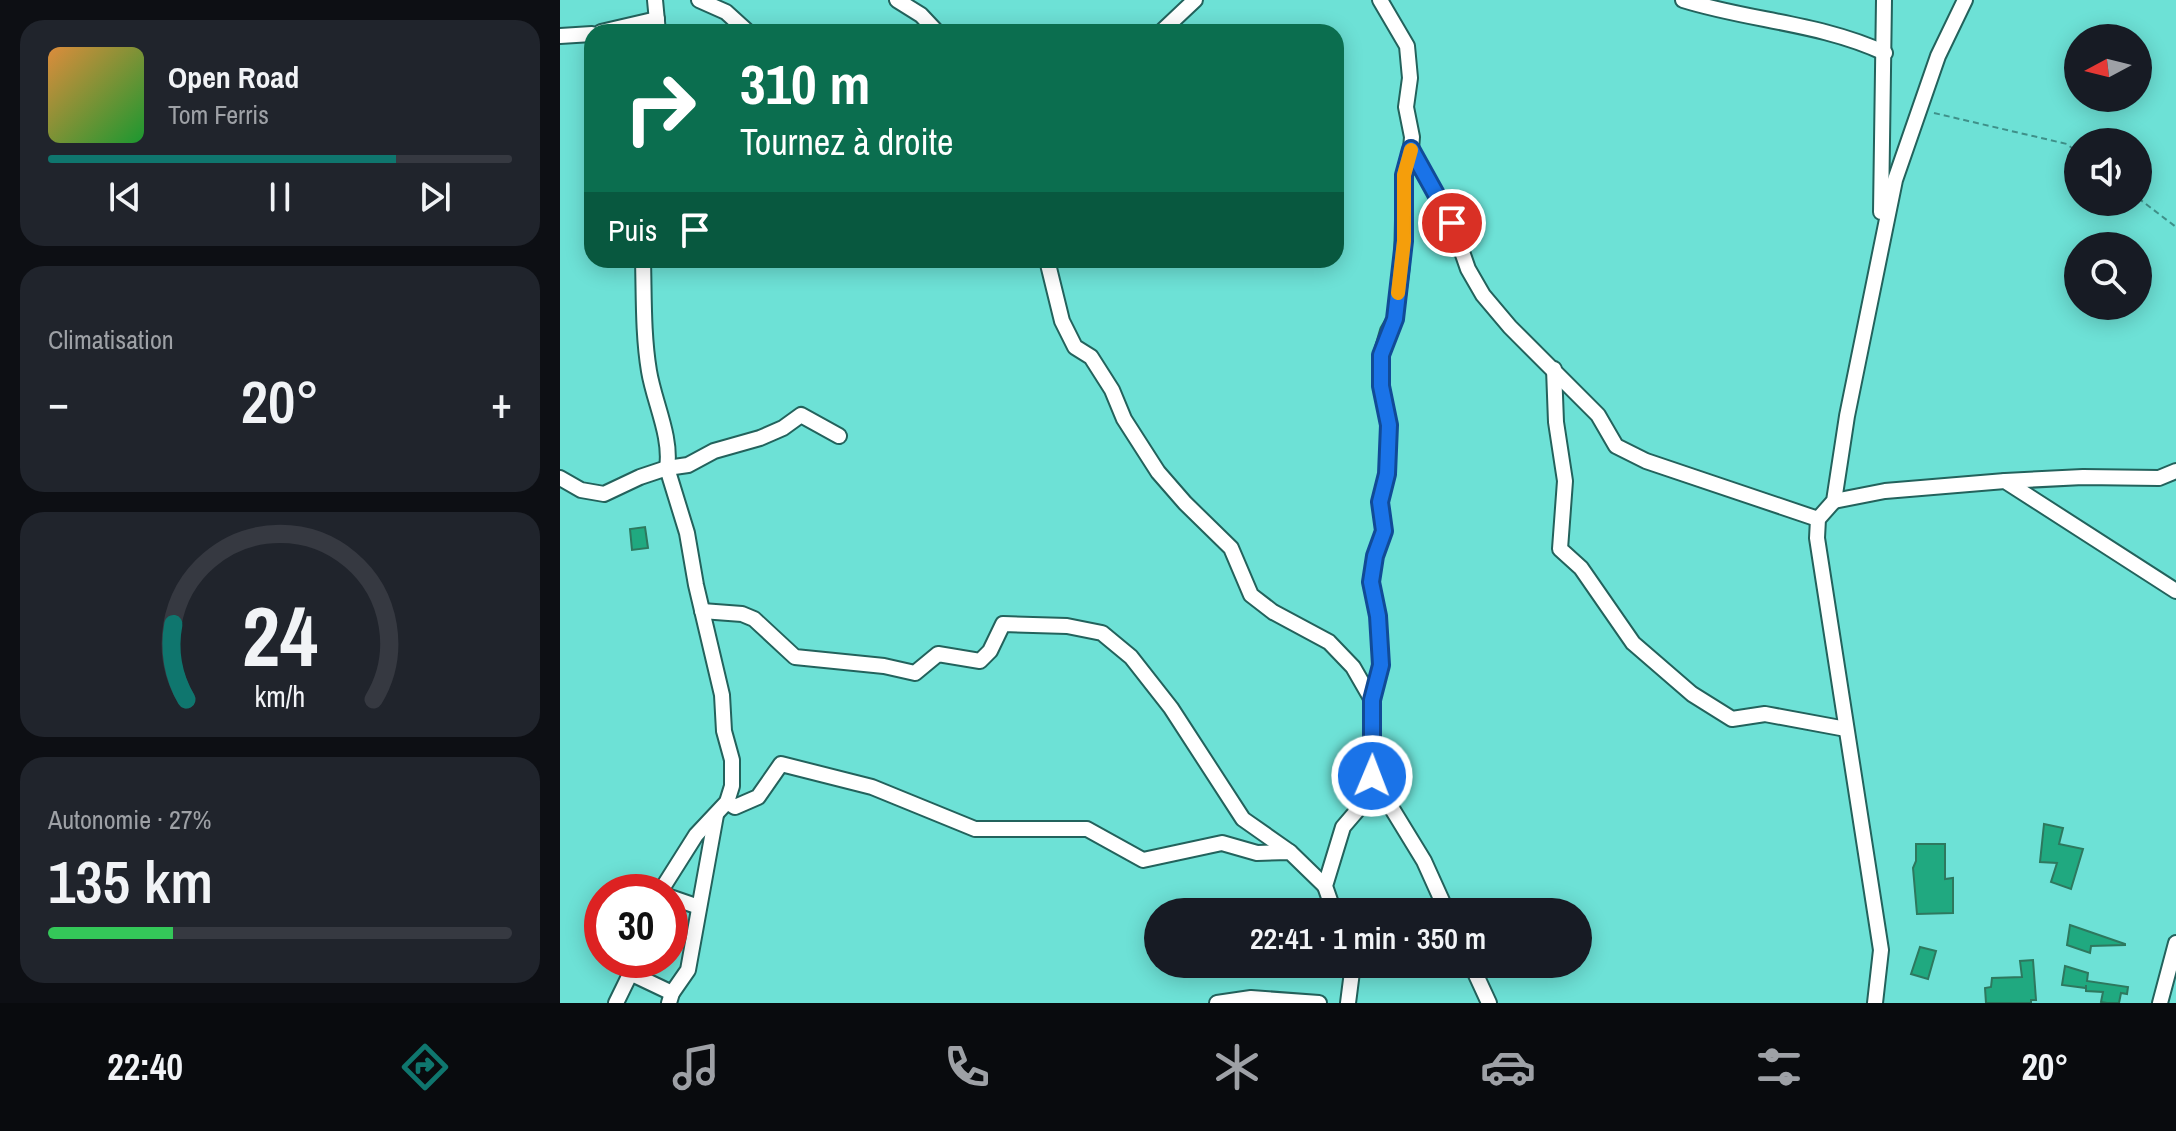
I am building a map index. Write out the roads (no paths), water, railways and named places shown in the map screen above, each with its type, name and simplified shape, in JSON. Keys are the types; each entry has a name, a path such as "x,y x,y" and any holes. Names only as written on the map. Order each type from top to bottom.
{"street":[{"path":"655,0 658,24"},
{"path":"699,0 726,12 739,24"},
{"path":"897,0 929,24"},
{"path":"1170,24 1195,0"},
{"path":"1325,886 1343,827 1367,799 1372,776 1372,700 1381,665 1378,616 1371,582 1375,556 1384,531 1380,502 1388,463 1389,425 1381,386 1381,355 1395,319 1404,241 1404,175 1412,137 1406,107 1410,78 1407,46 1380,0"},
{"path":"1683,0 1719,11 1846,36 1885,53"},
{"path":"1881,249 1884,0"},
{"path":"1875,1003 1881,950 1817,538 1818,519 1834,501 1847,416 1895,180 1938,56 1965,0"},
{"path":"560,36 584,34"},
{"path":"1411,149 1452,223 1468,269 1483,295 1510,327 1598,415 1616,446 1646,461 1818,519"},
{"path":"643,268 649,372 665,436 669,458 667,468 687,533 722,695 724,731 732,760 732,786 722,807 688,970 670,998 647,978"},
{"path":"1049,268 1062,321 1075,347 1091,357 1112,390 1124,419 1158,472 1231,548 1251,595 1273,612 1329,642 1353,667 1372,700"},
{"path":"1554,369 1556,422 1565,481 1560,549 1581,568 1633,643 1692,694 1732,719 1765,714 1846,729"},
{"path":"560,478 581,490 604,494 667,468 688,465 714,451 760,438 783,428 801,415 839,436"},
{"path":"1834,501 1885,491 2083,477 2159,478 2176,471"},
{"path":"2005,481 2176,591"},
{"path":"702,611 742,614 754,619 795,657 884,666 915,673 938,654 980,661 990,651 1003,624 1067,626 1102,633 1131,657 1171,708 1243,819 1290,852 1325,886 1329,898"},
{"path":"671,874 696,835 722,807 735,807 758,797 781,764 872,787 975,829 1087,829 1143,860 1222,843 1257,853 1290,852"},
{"path":"1372,776 1424,861 1441,898"},
{"path":"688,903 699,907"},
{"path":"2160,1003 2176,943"},
{"path":"616,1003 628,978"},
{"path":"1348,1003 1351,978"},
{"path":"1477,978 1489,1003"},
{"path":"1217,1003 1251,998 1319,1003"}]}
